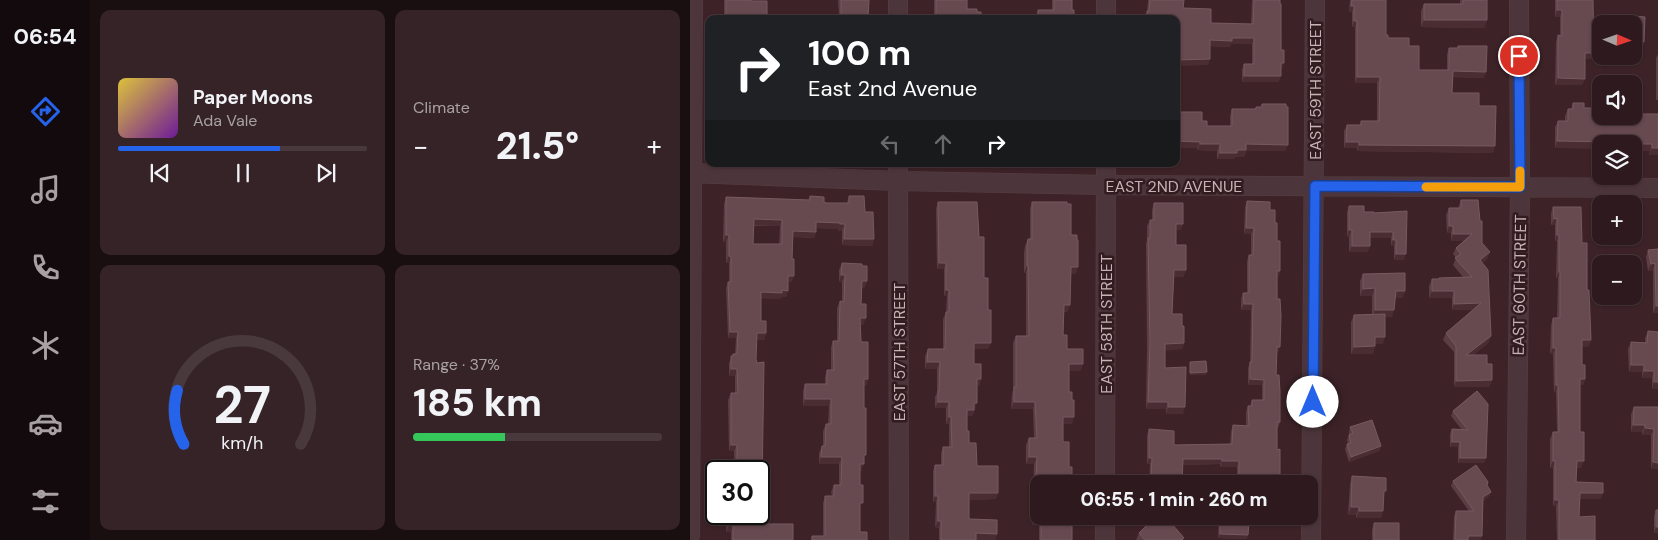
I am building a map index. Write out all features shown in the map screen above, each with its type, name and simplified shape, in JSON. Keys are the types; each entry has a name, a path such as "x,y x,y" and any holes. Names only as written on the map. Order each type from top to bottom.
{"street":[{"path":"690,535 693,0"},
{"path":"898,0 898,15"},
{"path":"1106,0 1106,15"},
{"name":"EAST 59TH STREET","path":"1312,540 1315,0"},
{"name":"EAST 60TH STREET","path":"1516,540 1520,187 1519,0"},
{"name":"EAST 58TH STREET","path":"1105,475 1106,167"},
{"name":"EAST 2ND AVENUE","path":"691,173 898,172 1107,185 1658,188"},
{"name":"EAST 57TH STREET","path":"898,172 899,540"},
{"path":"1105,525 1105,540"}],"building":[{"path":"726,0 767,1 767,15 726,15"},
{"path":"841,0 869,0 868,15 841,15"},
{"path":"936,0 967,0 967,9 977,9 977,12 981,12 981,15 936,15"},
{"path":"1054,0 1072,0 1074,15 1038,15 1038,10 1054,10"},
{"path":"1150,0 1184,0 1183,8 1211,9 1211,23 1253,24 1254,0 1280,0 1281,50 1284,50 1281,76 1244,76 1244,64 1254,64 1254,38 1232,38 1232,41 1210,40 1210,59 1180,60 1180,15 1147,15 1147,11 1149,11"},
{"path":"1352,0 1386,0 1386,35 1388,35 1388,38 1409,38 1409,46 1419,46 1419,70 1449,70 1449,48 1458,48 1458,46 1487,46 1486,72 1453,71 1452,93 1479,93 1479,106 1496,106 1495,146 1359,145 1359,142 1346,142 1347,125 1361,125 1361,121 1379,121 1380,77 1357,77 1357,21 1354,21 1354,6 1351,6"},
{"path":"1463,0 1487,0 1487,20 1424,20 1424,4 1463,4"},
{"path":"1557,0 1593,0 1592,53 1585,53 1585,79 1558,78 1558,35 1562,36 1562,10 1557,10"},
{"path":"1642,17 1645,17 1644,42 1642,42"},
{"path":"1573,103 1584,103 1584,108 1592,108 1592,125 1642,125 1642,114 1658,114 1658,148 1652,148 1652,144 1642,144 1642,135 1592,135 1592,142 1557,141 1558,121 1568,121 1568,109 1573,109"},
{"path":"1262,104 1286,104 1286,107 1288,107 1288,145 1246,144 1246,150 1237,150 1237,153 1220,153 1220,144 1180,141 1180,112 1202,112 1202,121 1207,121 1207,126 1232,126 1232,109 1256,109 1256,107 1262,107"},
{"path":"810,196 824,197 824,202 826,203 849,203 849,196 864,196 865,212 873,212 874,239 844,239 845,224 840,223 816,222 816,232 793,231 792,259 794,259 794,276 788,276 788,291 782,290 782,293 761,292 761,321 766,321 766,333 757,333 756,359 757,363 764,362 762,460 737,460 737,445 731,445 731,393 738,393 737,369 731,369 731,356 737,354 738,332 730,332 728,282 731,282 731,257 729,256 729,235 726,235 726,197 810,200","holes":["754,219 782,220 782,244 753,244"]},
{"path":"1461,200 1478,200 1480,221 1482,221 1482,243 1490,252 1480,260 1488,270 1491,336 1466,355 1487,355 1487,364 1492,364 1492,380 1456,381 1456,346 1446,333 1481,303 1454,304 1454,291 1432,291 1432,279 1472,277 1455,258 1461,254 1456,248 1472,234 1453,234 1453,226 1449,226 1449,208 1461,208"},
{"path":"1247,201 1270,202 1270,210 1275,210 1277,241 1280,241 1280,271 1277,271 1277,299 1280,299 1281,316 1280,347 1277,347 1276,375 1279,375 1280,392 1280,422 1277,422 1277,450 1280,449 1280,475 1239,475 1239,461 1183,459 1182,475 1151,475 1152,458 1149,458 1149,429 1174,431 1174,445 1232,444 1233,425 1249,426 1248,406 1252,406 1252,400 1264,400 1264,380 1250,379 1253,304 1244,304 1243,293 1249,293 1249,255 1253,255 1254,228 1246,228"},
{"path":"938,202 977,202 979,237 984,237 984,278 988,278 988,310 991,310 991,343 974,343 974,364 981,364 981,379 977,379 977,403 974,403 974,410 967,410 967,431 969,431 969,443 976,443 977,466 998,466 998,493 969,493 969,519 997,520 997,534 976,533 976,540 941,540 941,521 938,521 938,496 935,496 935,465 943,465 943,447 952,447 949,402 938,402 940,362 927,362 928,349 945,349 946,312 949,312 949,290 946,290 946,263 939,263"},
{"path":"1032,202 1067,202 1067,204 1071,204 1071,235 1077,235 1078,267 1071,267 1070,305 1064,305 1063,335 1067,335 1067,349 1083,349 1083,364 1069,364 1069,392 1072,392 1072,400 1074,400 1074,417 1063,417 1063,442 1069,442 1069,467 1072,467 1072,475 1036,475 1037,457 1029,457 1029,438 1037,438 1035,402 1014,402 1014,387 1016,387 1016,336 1029,336 1027,246 1028,239 1032,239"},
{"path":"1154,203 1183,203 1183,224 1176,224 1176,245 1186,245 1186,270 1174,270 1172,314 1182,314 1184,343 1165,344 1165,368 1186,367 1185,407 1168,407 1168,402 1148,402 1150,344 1148,238 1150,238 1150,220 1154,220"},
{"path":"1349,206 1364,206 1364,212 1374,213 1407,211 1406,254 1396,254 1396,240 1393,240 1393,232 1370,232 1370,246 1352,246 1352,230 1349,230"},
{"path":"1553,207 1581,207 1582,243 1587,243 1587,290 1589,290 1591,340 1582,340 1582,365 1585,365 1585,379 1580,379 1580,432 1584,432 1584,461 1577,461 1576,482 1603,483 1603,493 1580,493 1579,517 1595,516 1595,540 1559,540 1559,500 1555,500 1555,461 1553,461 1553,432 1559,432 1556,348 1553,348 1553,318 1560,318 1560,272 1559,235 1557,235 1557,218 1554,219"},
{"path":"1658,249 1658,306 1656,306 1655,263 1651,264 1648,250"},
{"path":"842,263 867,266 867,281 862,281 861,304 866,304 866,318 860,318 861,342 868,342 868,379 864,379 866,455 864,455 864,464 860,464 860,485 863,485 863,503 860,503 860,532 867,532 867,540 812,540 812,536 825,536 825,496 834,496 834,485 841,485 842,457 821,457 822,446 825,446 826,424 831,424 831,399 805,399 805,384 827,384 827,370 834,370 833,341 839,341 840,301 844,302 845,275 841,275"},
{"path":"1405,273 1405,291 1396,291 1394,310 1375,310 1375,288 1363,289 1363,274"},
{"path":"1385,314 1385,337 1375,337 1375,346 1354,347 1354,315"},
{"path":"1648,331 1658,332 1658,382 1654,382 1654,371 1644,371 1644,365 1631,365 1631,342 1647,343"},
{"path":"1206,361 1207,372 1190,373 1190,362"},
{"path":"1477,391 1488,404 1486,458 1460,458 1460,442 1452,442 1452,429 1468,430 1453,411"},
{"path":"1634,407 1658,407 1658,463 1653,462 1654,429 1645,428 1645,425 1633,425"},
{"path":"1372,420 1381,446 1351,457 1347,444 1351,443 1349,435 1353,433 1350,427"},
{"path":"1476,465 1488,482 1487,485 1491,492 1483,497 1482,536 1468,536 1468,540 1455,540 1456,511 1474,511 1453,481"},
{"path":"1352,476 1386,478 1383,511 1359,511 1359,507 1351,507"},
{"path":"1656,510 1658,510 1658,527 1656,527"},
{"path":"1374,523 1399,523 1399,540 1374,540"},
{"path":"793,524 793,540 733,540 733,525"},
{"path":"1041,525 1072,525 1072,540 1041,540"},
{"path":"1147,525 1173,525 1184,538 1183,540 1145,540 1139,533"},
{"path":"1220,525 1249,525 1248,535 1220,534"}],"slow traffic":[{"path":"1426,187 1520,187 1520,171"}],"route":[{"path":"1313,402 1315,186 1520,187 1519,56"}]}
